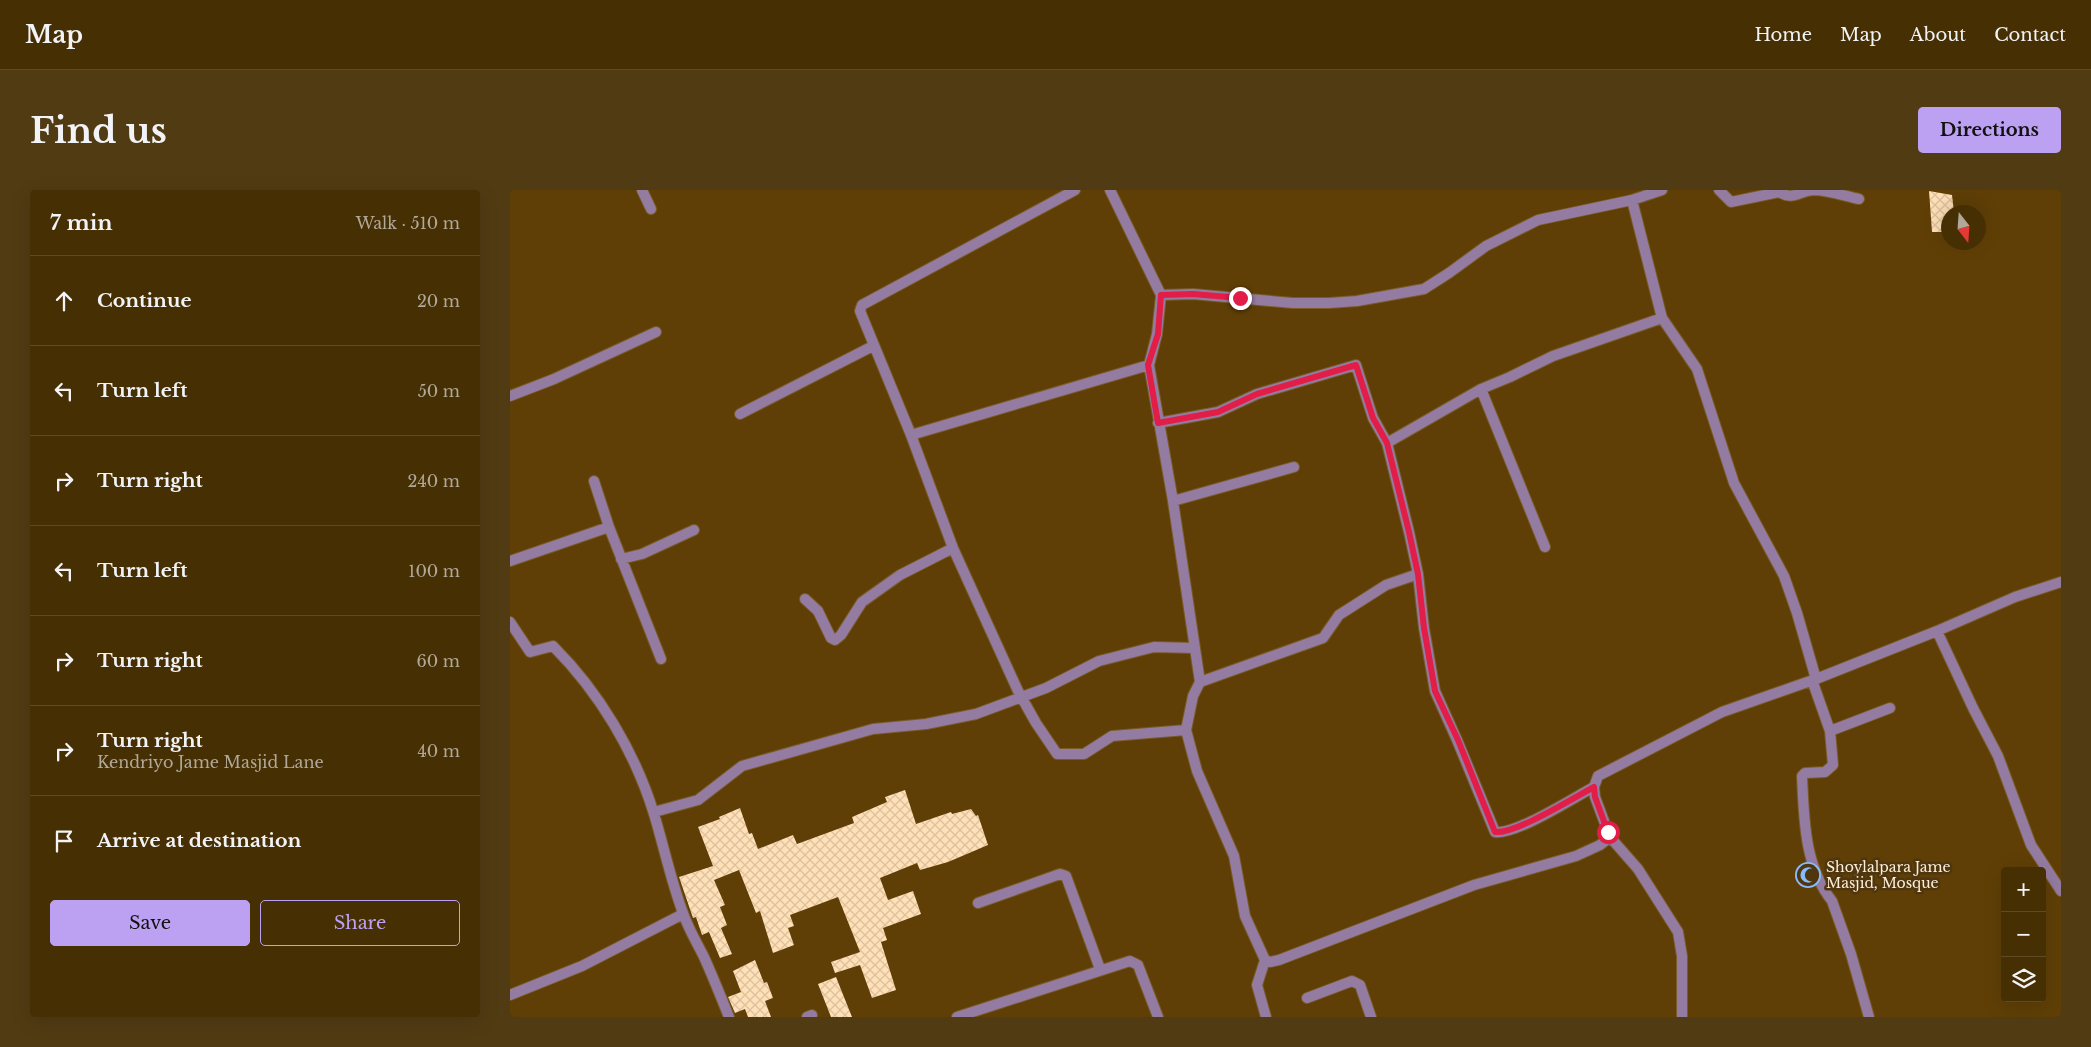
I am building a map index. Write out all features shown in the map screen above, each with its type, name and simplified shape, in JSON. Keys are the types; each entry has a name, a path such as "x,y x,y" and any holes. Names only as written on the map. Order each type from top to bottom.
{"street":[{"path":"642,190 651,209"},
{"path":"1075,190 862,304 860,312 911,435 953,548 1021,697 1057,754 1084,754 1112,736 1186,730"},
{"path":"1110,190 1161,295 1158,334 1148,365 1174,501 1200,682 1193,696 1186,730 1197,771 1234,856 1245,916 1264,960 1256,985 1266,1017"},
{"path":"1161,295 1193,294 1293,303 1329,303 1357,301 1424,289 1486,246 1538,220 1632,200 1662,190"},
{"path":"1719,190 1731,202 1779,192 1787,197 1811,190 1860,199"},
{"path":"1632,200 1662,318 1696,369 1734,483 1784,576 1797,613 1814,680 1830,731 1833,765 1825,772 1805,773 1802,776 1805,835 1814,864 1832,901 1852,954 1869,1017"},
{"path":"1387,443 1480,389 1510,378 1553,356 1662,318"},
{"path":"510,396 554,379 656,332"},
{"path":"740,414 873,346"},
{"path":"911,435 1148,365"},
{"path":"1158,423 1218,412 1257,394 1356,365 1373,418 1387,443 1409,532 1418,574 1424,628 1435,691 1458,740 1495,832 1503,833 1525,824 1594,787"},
{"path":"1480,389 1545,547"},
{"path":"1174,501 1294,467"},
{"path":"594,481 609,528 661,659"},
{"path":"510,561 609,528"},
{"path":"622,559 642,554 694,530"},
{"path":"805,598 818,611 831,638 835,640 862,602 900,575 953,548"},
{"path":"1200,682 1323,638 1339,615 1386,584 1418,574"},
{"path":"1682,1017 1682,956 1678,932 1638,868 1610,837 1595,797 1594,787 1598,776 1722,712 1814,680 1937,631 2015,597 2061,582"},
{"path":"510,622 514,631 530,652 553,646 595,695 619,735 641,778 654,812 683,914 715,981 729,1017"},
{"path":"1937,631 1998,756 2032,844 2061,891"},
{"path":"654,812 698,800 742,766 873,729 926,724 976,714 1046,688 1099,661 1154,647 1194,648"},
{"path":"1830,731 1890,708"},
{"path":"1264,960 1270,962 1279,960 1474,885 1576,856 1600,845 1610,837"},
{"path":"978,903 1060,874 1066,876 1100,969"},
{"path":"510,995 582,966 683,914"},
{"path":"957,1017 1100,969 1130,961 1138,964 1158,1017"},
{"path":"1307,998 1352,981 1360,985 1371,1017"}],"building":[{"path":"1929,191 1952,195 1953,205 1941,205 1941,232 1932,232"},
{"path":"905,790 916,824 951,812 952,814 971,809 976,816 978,815 988,845 948,862 920,870 917,863 880,878 888,900 913,891 921,914 883,928 887,940 881,942 896,990 872,998 860,965 835,973 831,962 860,952 838,897 790,915 794,926 788,928 794,945 773,953 760,911 756,913 739,870 714,880 725,905 720,907 727,925 721,928 732,954 720,958 709,932 702,935 696,917 693,918 679,877 713,866 698,827 720,819 719,817 740,808 749,834 752,833 758,849 793,835 797,844 854,823 852,817 887,802 885,797"},
{"path":"755,960 764,983 767,982 773,998 765,1001 771,1017 748,1017 745,1009 735,1013 728,997 741,992 733,971"},
{"path":"836,977 852,1017 831,1017 818,984"}],"place":[{"name":"Shoylalpara Jame Masjid, Mosque","path":"1808,875"}],"route":[{"path":"1240,298 1193,294 1161,295 1158,334 1148,365 1158,423 1218,412 1257,394 1284,388 1350,365 1356,365 1373,418 1387,443 1409,532 1418,574 1424,628 1435,691 1458,740 1495,832 1503,833 1525,824 1594,787 1595,797 1608,832"}]}
